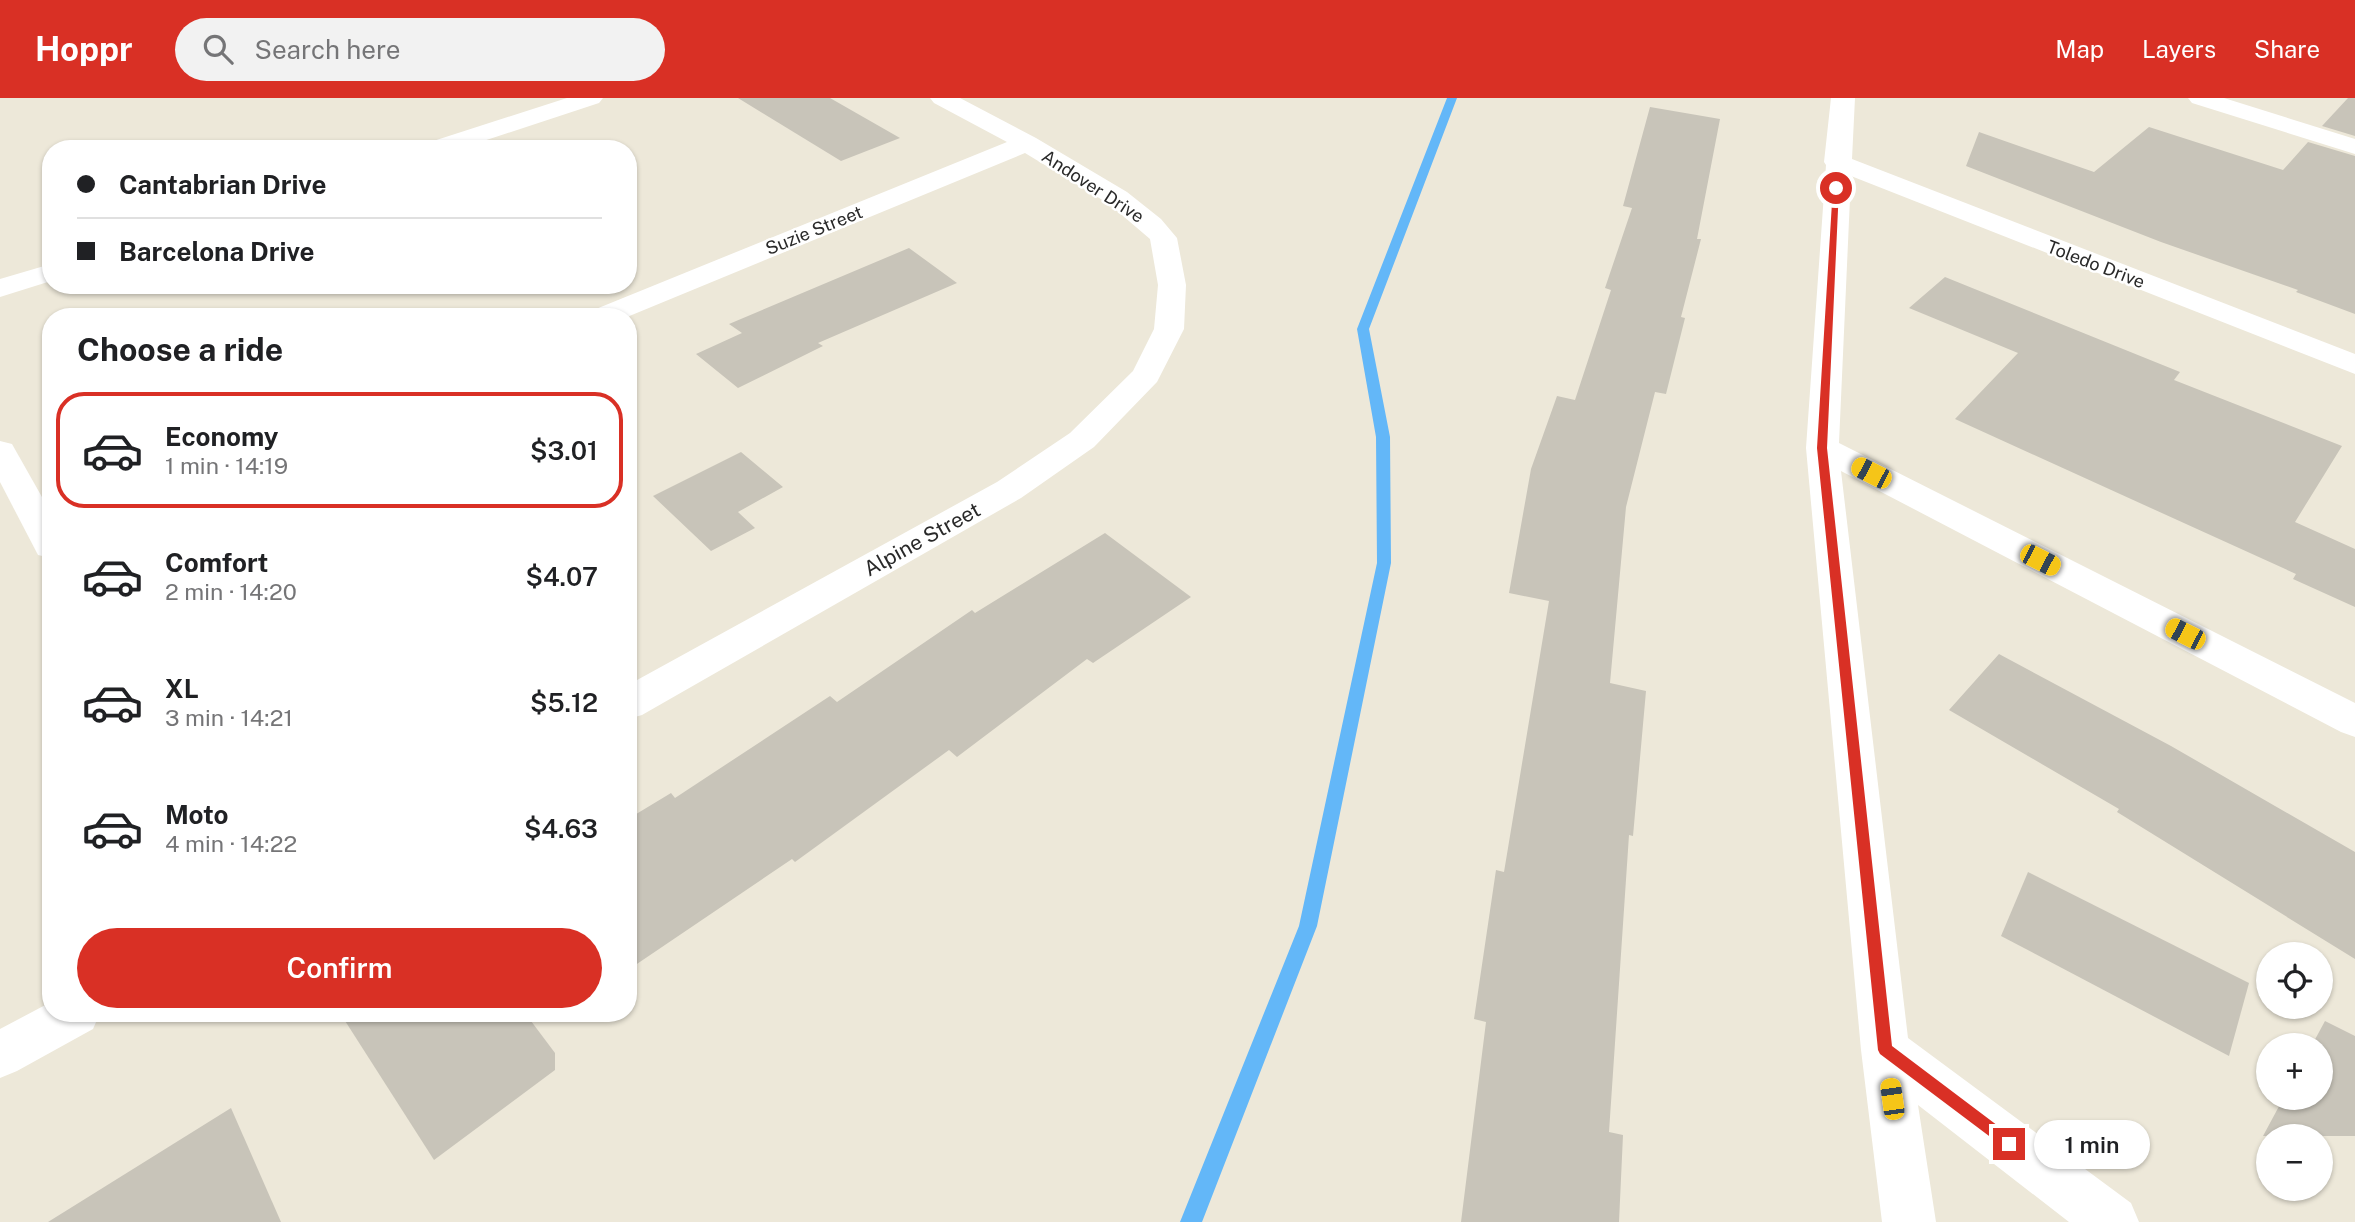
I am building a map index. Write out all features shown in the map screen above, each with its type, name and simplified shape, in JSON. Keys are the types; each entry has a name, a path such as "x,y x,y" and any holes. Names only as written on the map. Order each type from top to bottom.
{"street":[{"path":"461,140 591,98"},
{"name":"Andover Drive","path":"942,98 1118,198 1152,225 1163,238 1172,285 1169,324"},
{"path":"1843,98 1837,162 1822,448 1885,1050 1909,1222"},
{"path":"2200,98 2355,147"},
{"name":"Suzie Street","path":"623,308 1027,144"},
{"name":"Toledo Drive","path":"1837,162 2355,365"},
{"path":"0,288 42,275"},
{"name":"Alpine Street","path":"637,699 1009,490 1082,440 1146,375 1169,324"},
{"path":"1822,448 2355,721"},
{"path":"0,451 42,528"},
{"path":"0,1055 60,1022"},
{"path":"1885,1050 2112,1222"}],"building":[{"path":"738,98 830,98 900,138 841,161"},
{"path":"2348,98 2355,98 2355,136 2322,126"},
{"path":"1650,107 1720,119 1697,239 1701,239 1681,317 1685,318 1666,394 1655,392 1626,507 1610,683 1646,691 1633,836 1629,835 1609,1132 1623,1135 1619,1222 1461,1222 1486,1022 1474,1019 1496,870 1504,872 1549,601 1509,593 1531,469 1557,396 1575,400 1611,290 1605,288 1632,208 1623,206"},
{"path":"2149,127 2283,170 2308,142 2355,156 2355,314 2296,292 2298,290 2161,242 1966,166 1979,132 2094,172"},
{"path":"909,248 957,283 818,343 823,346 738,388 696,354 742,333 729,324"},
{"path":"1945,277 2180,372 2174,380 2342,446 2295,522 2355,549 2355,607 2293,579 2296,574 1955,419 2018,353 1909,308"},
{"path":"741,452 783,487 738,512 755,528 711,551 653,496"},
{"path":"1105,533 1191,597 1093,663 1087,659 957,757 949,750 795,862 792,859 637,964 637,814 671,793 675,798 830,696 837,702 972,610 975,613"},
{"path":"1999,654 2171,746 2355,852 2355,959 2333,945 2333,942 2327,942 2117,812 2119,809 1949,710"},
{"path":"2028,872 2249,983 2229,1056 2001,936"},
{"path":"2325,1021 2355,1036 2355,1136 2333,1136 2333,1124 2269,1124 2277,1110 2333,1110 2333,1033 2318,1033"},
{"path":"346,1022 532,1022 555,1053 555,1070 434,1160"},
{"path":"231,1108 281,1222 48,1222"}],"waterway":[{"path":"1191,1222 1308,926 1384,563 1383,437 1363,329 1452,98"}],"route":[{"path":"1836,188 1822,448 1885,1050 2009,1144"}]}
